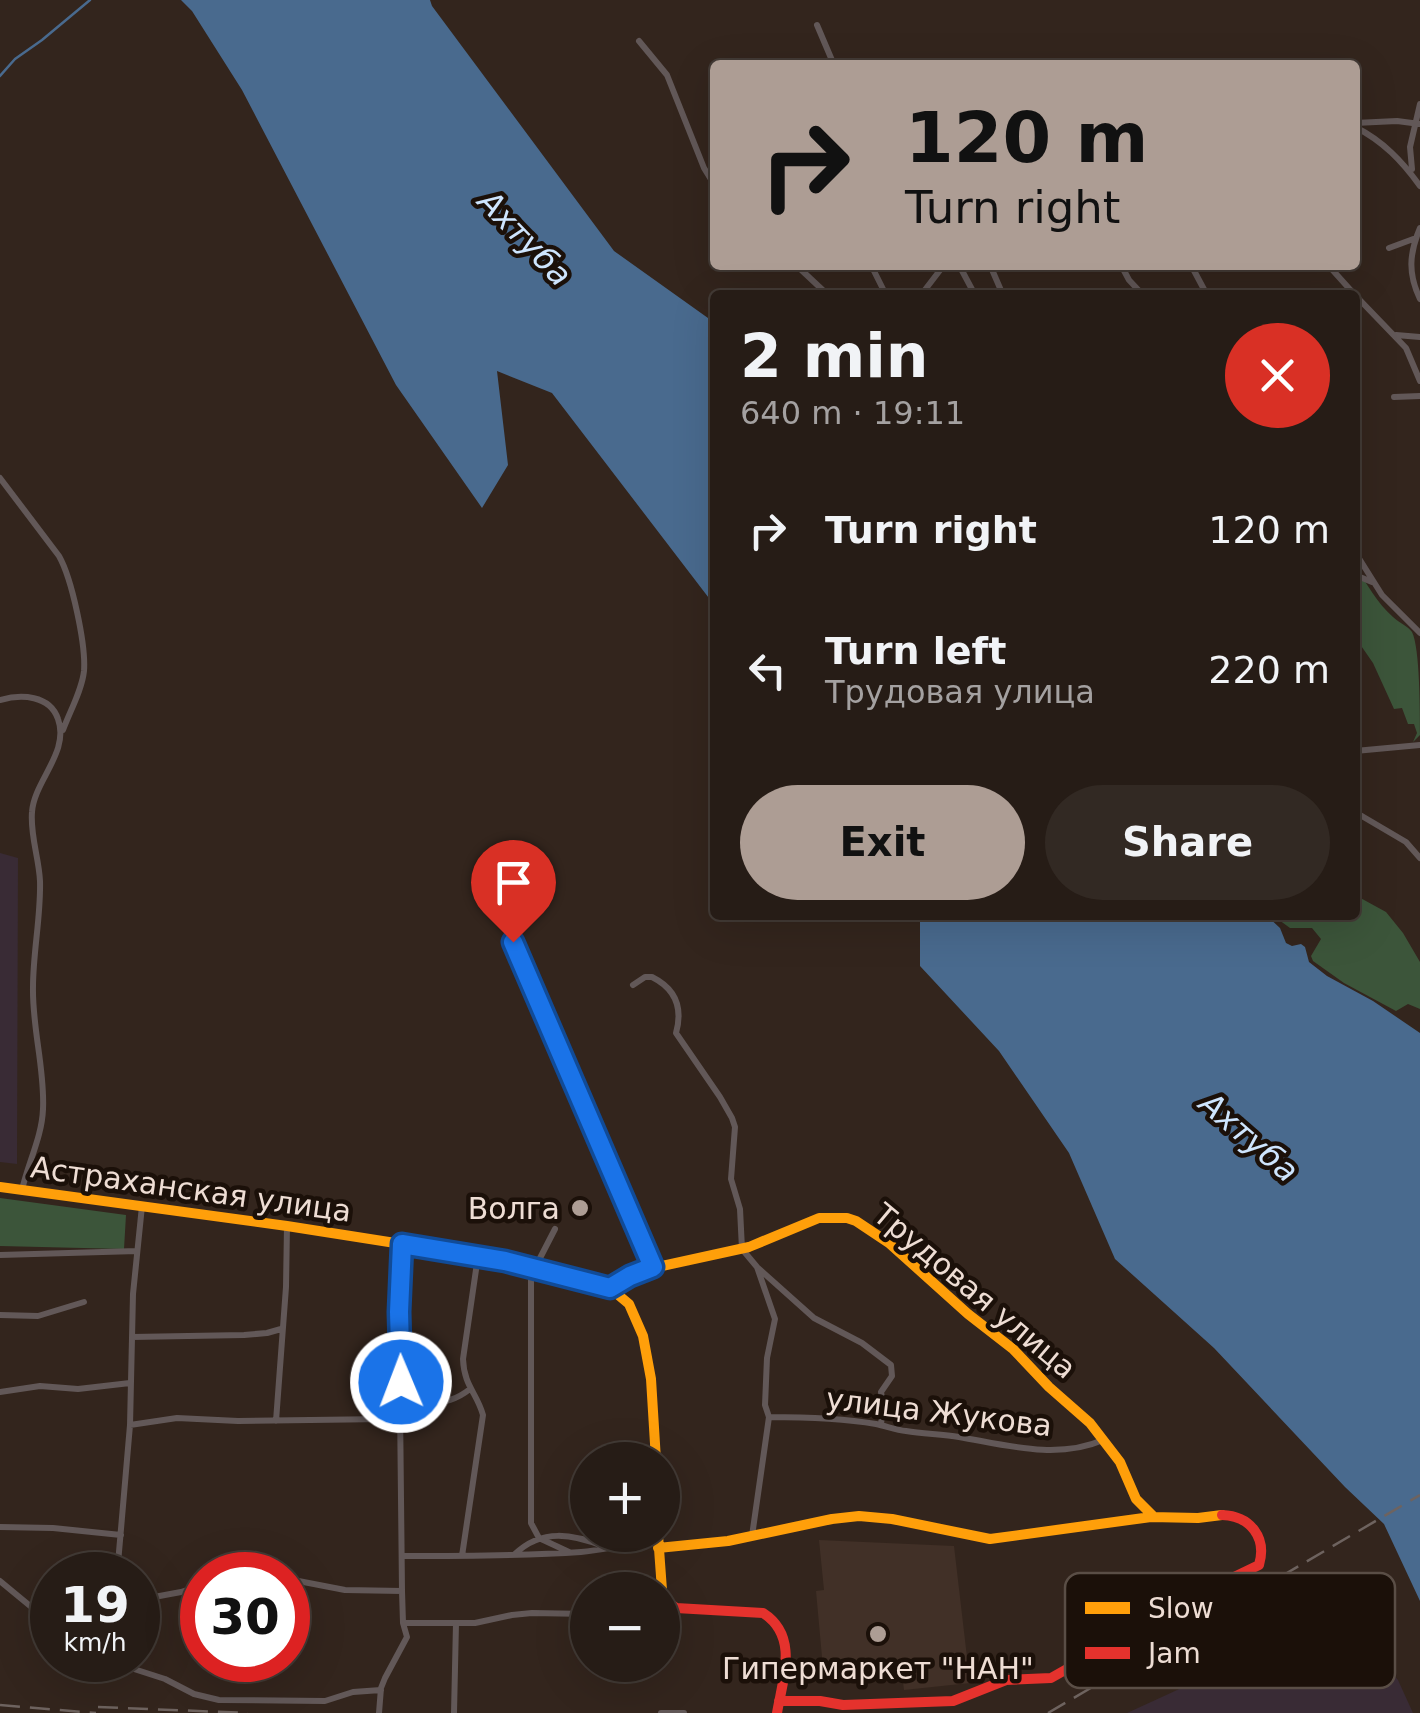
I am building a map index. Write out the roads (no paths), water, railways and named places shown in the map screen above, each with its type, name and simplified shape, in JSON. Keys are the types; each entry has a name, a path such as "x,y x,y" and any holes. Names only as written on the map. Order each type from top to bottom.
{"street":[{"path":"817,25 832,60"},
{"path":"640,41 667,75 710,178"},
{"path":"1419,185 1410,156 1420,104"},
{"path":"1360,124 1397,120 1417,124"},
{"path":"1360,128 1388,148 1419,185"},
{"path":"1420,228 1412,250 1411,277 1420,299"},
{"path":"1389,248 1418,237"},
{"path":"801,270 823,290"},
{"path":"925,290 940,270"},
{"path":"1332,270 1350,290"},
{"path":"1360,301 1406,348 1420,381"},
{"path":"1395,335 1419,334"},
{"path":"1411,364 1419,354"},
{"path":"1394,396 1420,396"},
{"path":"0,478 66,569 75,602 84,672 31,816 40,880 33,988 44,1108 22,1190"},
{"path":"1360,560 1382,595 1420,633"},
{"path":"1360,576 1376,586"},
{"path":"0,700 18,695 43,702 58,716 60,736"},
{"path":"1360,751 1420,745"},
{"path":"1360,816 1406,842 1420,858"},
{"path":"513,942 653,1267"},
{"path":"633,984 652,977 674,994 680,1012 676,1033 732,1118 735,1127 731,1179 740,1208 742,1248 757,1267 814,1318 862,1343 891,1365 892,1376 882,1392 881,1425"},
{"name":"Астраханская улица","path":"0,1187 478,1256 610,1288"},
{"path":"119,1552 142,1206"},
{"name":"Трудовая улица","path":"610,1288 653,1267 742,1248 818,1218 846,1218 864,1225 976,1322 1014,1349 1090,1423 1120,1462 1136,1499 1154,1517"},
{"path":"276,1421 287,1226"},
{"path":"555,1228 535,1268 531,1524 539,1538 569,1552"},
{"path":"379,1713 381,1690 389,1668 407,1637 402,1591 399,1312 402,1244"},
{"path":"0,1254 137,1251"},
{"path":"462,1556 483,1415 464,1375 463,1359 478,1256"},
{"path":"752,1537 769,1417 767,1358 775,1319 757,1267"},
{"path":"610,1288 628,1302 644,1341 655,1442"},
{"path":"0,1315 38,1316 84,1302"},
{"path":"132,1337 267,1334 281,1330"},
{"path":"0,1392 40,1386 78,1389 130,1384"},
{"path":"130,1425 177,1418 385,1419 409,1408 457,1399 470,1389"},
{"name":"улица Жукова","path":"769,1417 881,1425 1062,1451 1102,1440"},
{"path":"680,1541 752,1537 856,1516 990,1539 1154,1517 1224,1515 1243,1518 1256,1531 1263,1549 1262,1562 1241,1573"},
{"path":"0,1527 121,1535"},
{"path":"512,1556 539,1538 570,1536"},
{"path":"402,1556 569,1552"},
{"path":"0,1581 30,1606"},
{"path":"310,1583 344,1590 402,1591"},
{"path":"680,1609 763,1613 774,1619 785,1638 778,1707 820,1701 842,1706 953,1701 1006,1680 1037,1680 1065,1672"},
{"path":"403,1623 474,1623 512,1614 570,1614"},
{"path":"454,1713 456,1624"},
{"path":"160,1677 194,1694 218,1700 324,1702 353,1692 381,1690"},
{"path":"661,1713 684,1713"}],"water":[{"name":"Ахтуба","path":"181,0 430,0 614,251 710,319 710,599 552,393 497,371 508,465 482,508 396,385 242,90"},
{"name":"Ахтуба","path":"920,920 1271,920 1286,943 1305,947 1309,962 1327,976 1420,1033 1420,1601 1384,1524 1214,1348 1115,1259 1069,1153 999,1051 920,966"}],"waterway":[{"path":"0,76 15,59 90,0"}],"railway":[{"path":"1287,1573 1420,1495"},
{"path":"1048,1713 1091,1688"},
{"path":"0,1705 96,1713"},
{"path":"98,1707 248,1713"}],"place":[{"name":"Волга","path":"580,1208"},
{"name":"Гипермаркет \"НАН\"","path":"878,1634"}]}
